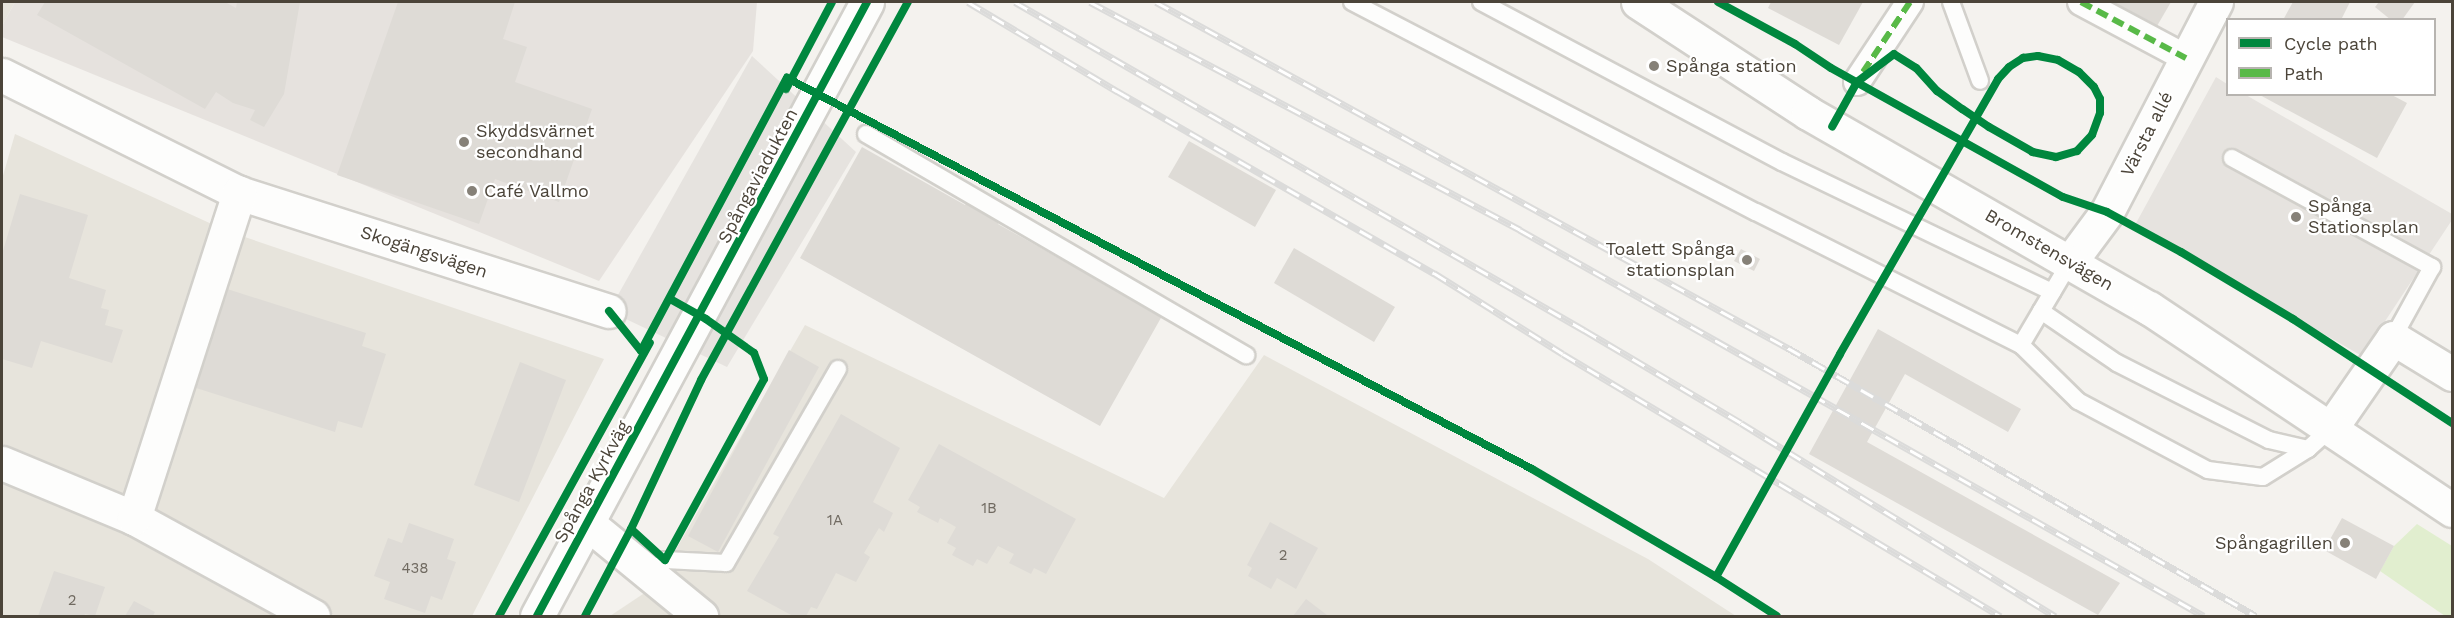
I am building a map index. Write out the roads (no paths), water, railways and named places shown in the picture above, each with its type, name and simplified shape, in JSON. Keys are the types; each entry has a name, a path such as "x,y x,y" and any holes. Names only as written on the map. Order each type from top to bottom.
{"street":[{"name":"Spångaviadukten","path":"674,364 867,2"},
{"path":"1857,81 1910,2"},
{"path":"2081,2 2186,58"},
{"name":"Värsta allé","path":"2070,262 2107,212 2216,2"},
{"name":"Bromstensvägen","path":"1648,4 1808,113 2149,308 2320,439 2452,510"},
{"name":"Skogängsvägen","path":"2,78 239,193 609,311"},
{"path":"134,518 239,193"},
{"path":"2320,439 2393,338 2452,374"},
{"name":"Spånga Kyrkväg","path":"537,616 586,522 674,364"},
{"path":"2,463 134,518 313,616"},
{"path":"586,522 701,616"}],"lane":[{"path":"1352,2 1767,218 2021,345 2078,401 2208,470 2264,477 2320,439"},
{"path":"1481,2 1782,162 2052,291"},
{"path":"1951,2 1980,81"},
{"path":"866,134 1246,355"},
{"path":"2232,158 2432,267 2393,338"},
{"path":"2021,345 2070,262"},
{"path":"2041,311 2117,363 2269,440 2320,439"},
{"path":"653,576 665,560 726,563 838,369"}],"railway":[{"path":"968,2 1117,91 1434,273 1563,354 2000,616"},
{"path":"1015,2 1584,330 1741,423 2055,616"},
{"path":"1090,2 1520,230 2204,616"},
{"path":"1156,2 1788,348 2256,616"}],"place":[{"name":"Spånga station","path":"1654,66"},
{"name":"Skyddsvärnet secondhand","path":"464,142"},
{"name":"Café Vallmo","path":"472,191"},
{"name":"Spånga Stationsplan","path":"2296,217"},
{"name":"Toalett Spånga stationsplan","path":"1747,260"},
{"name":"Spångagrillen","path":"2345,543"}]}
